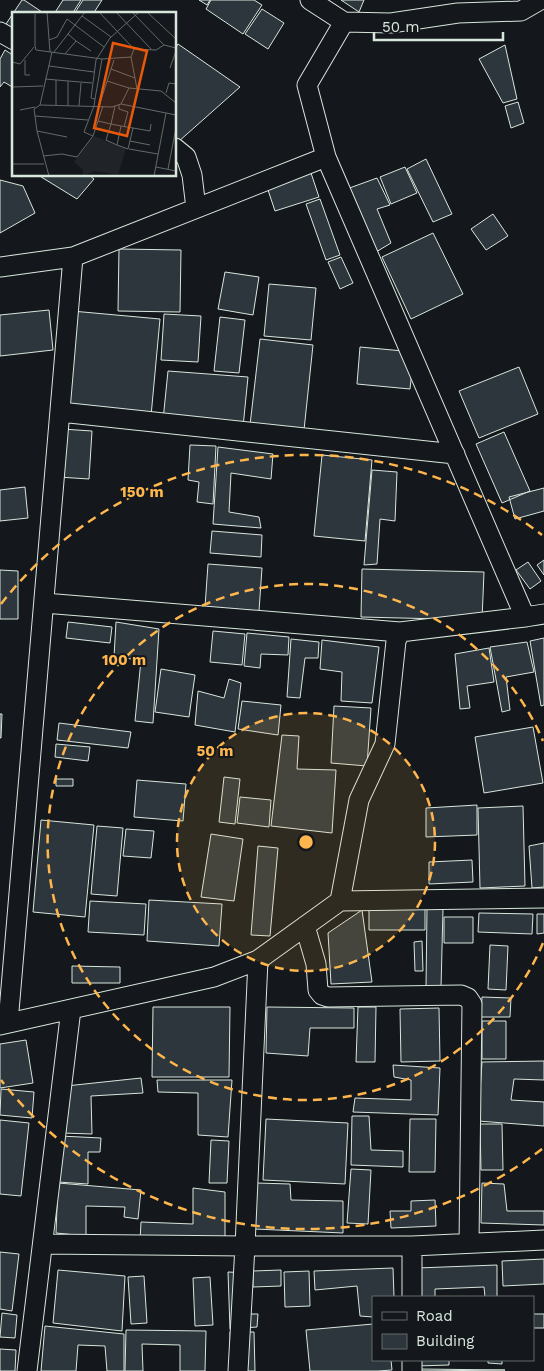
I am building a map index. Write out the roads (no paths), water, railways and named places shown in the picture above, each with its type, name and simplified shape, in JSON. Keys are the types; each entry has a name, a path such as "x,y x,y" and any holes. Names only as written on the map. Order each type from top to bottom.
{"street":[{"path":"310,0 344,22 391,23 458,13 521,11 540,0"},
{"path":"344,22 307,85 326,157 525,618"},
{"path":"0,32 12,39"},
{"path":"176,149 186,157 192,175 196,208"},
{"path":"0,267 73,257 326,157"},
{"path":"73,257 44,603 4,1024 214,977 258,960 340,901 544,898"},
{"path":"60,412 454,454"},
{"path":"44,603 400,632 525,618 544,614"},
{"path":"340,901 359,800 385,744 396,641 400,632"},
{"path":"305,926 316,964 318,990 322,995 328,997 461,994 468,998 472,1004 469,1243"},
{"path":"238,1371 246,1246 258,960"},
{"path":"27,1371 71,1009"},
{"path":"43,1244 412,1246 544,1240"},
{"path":"412,1246 412,1296"}]}
